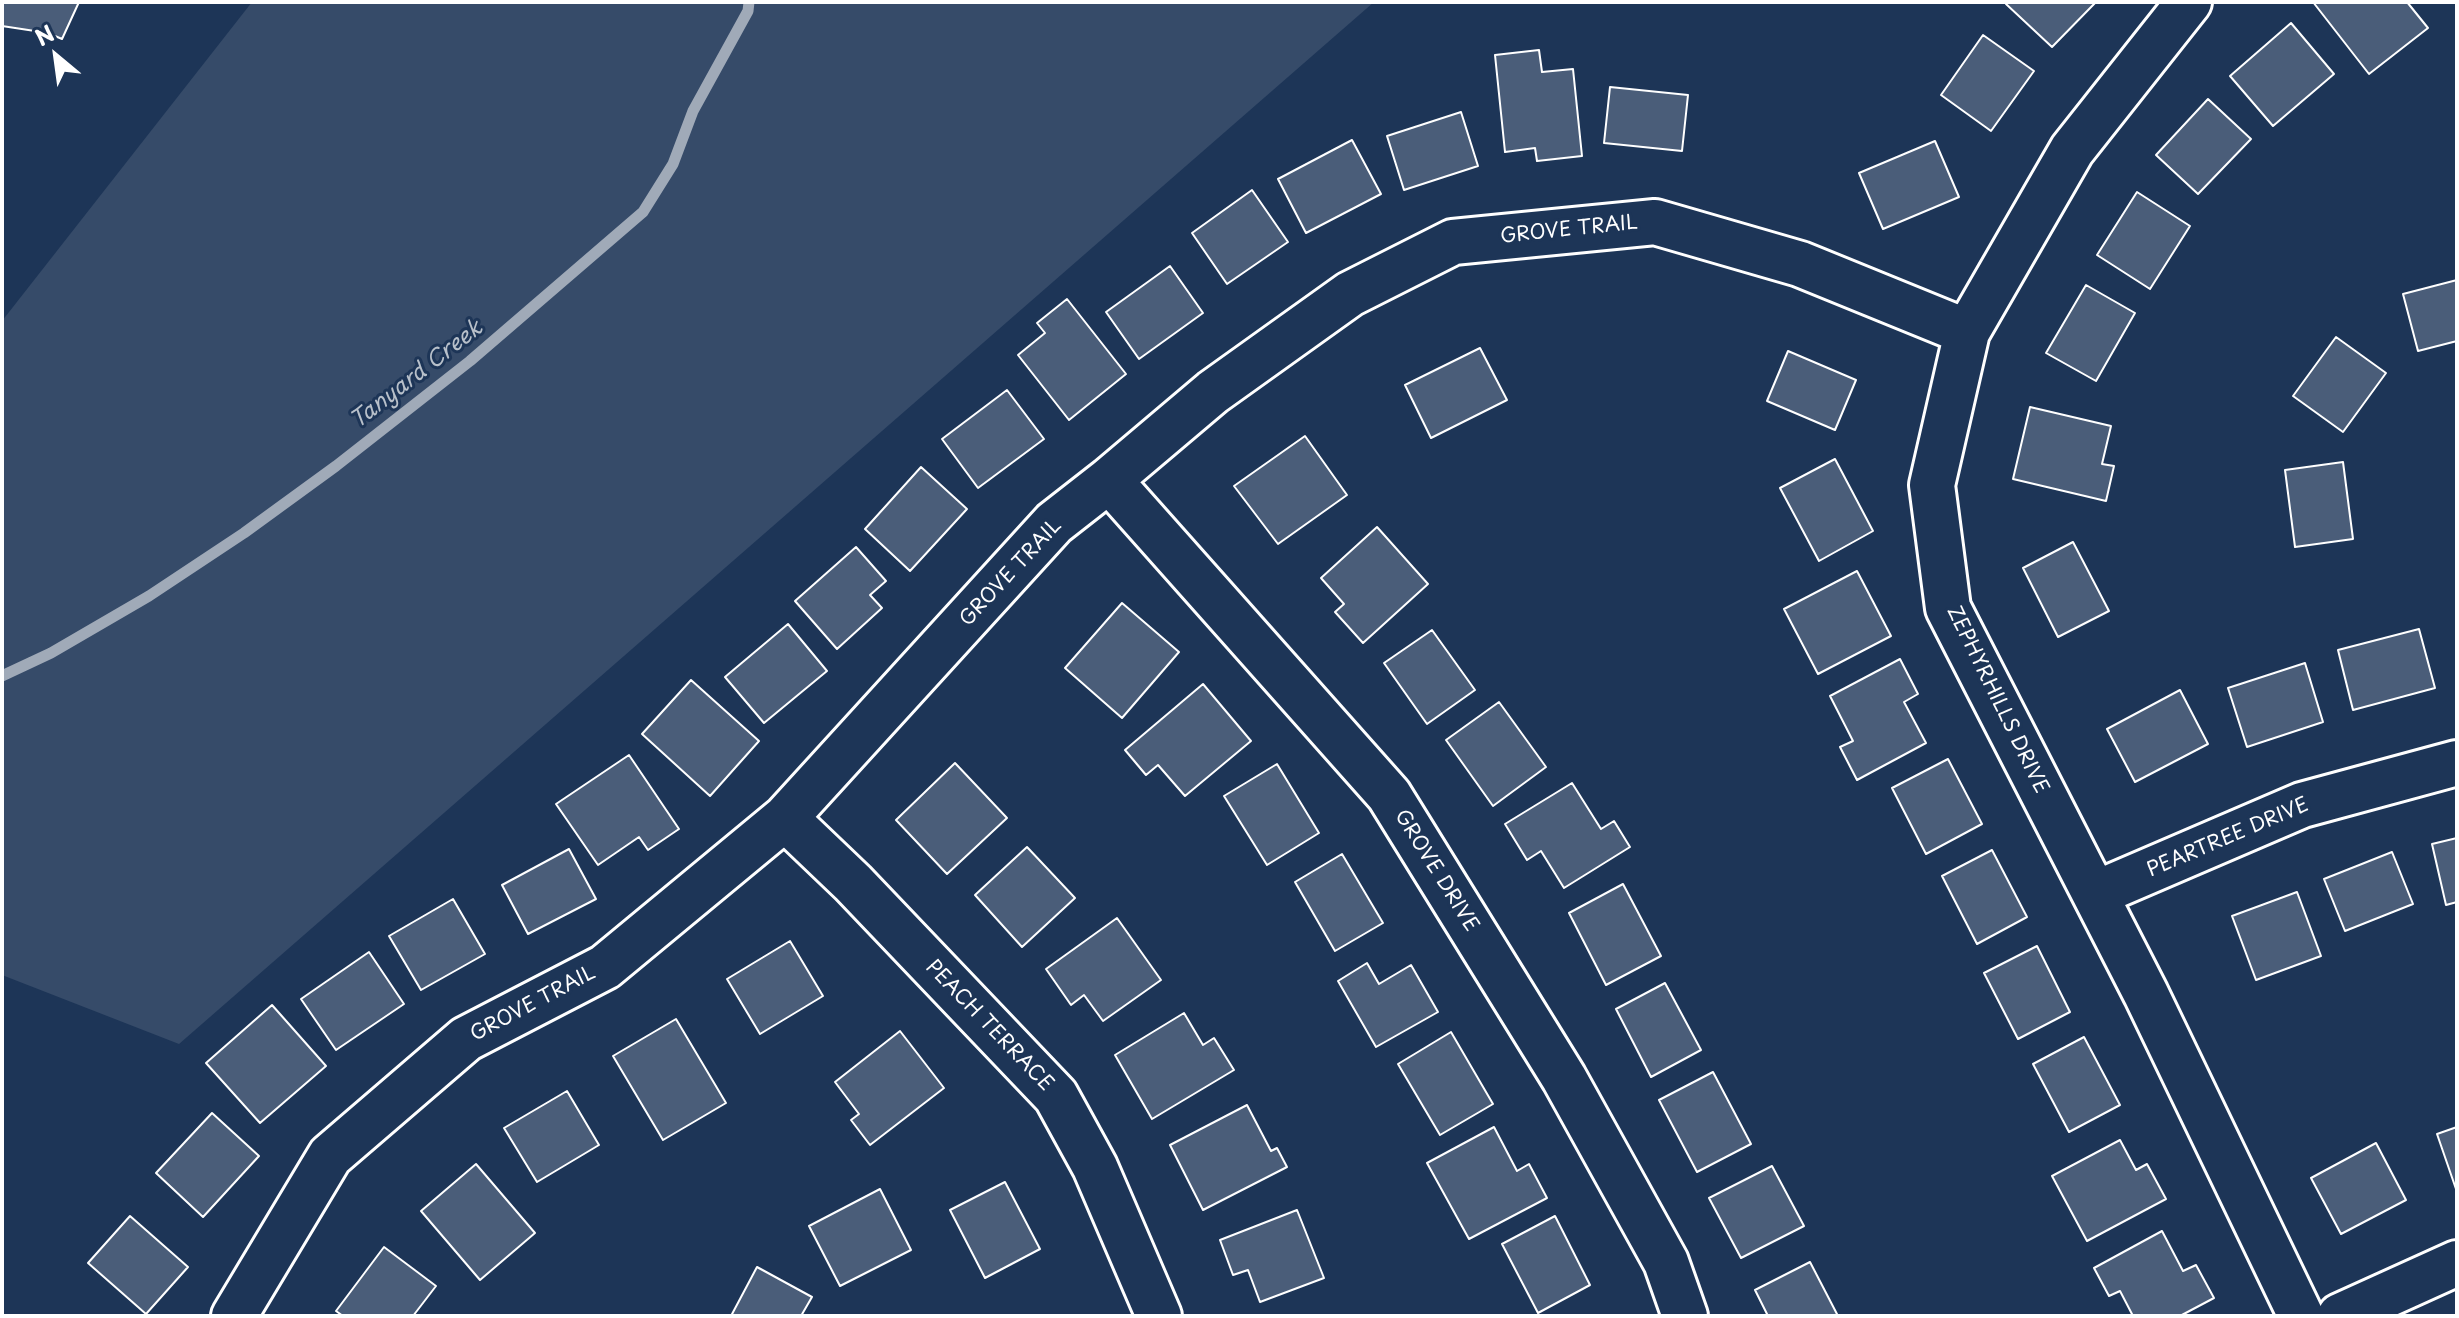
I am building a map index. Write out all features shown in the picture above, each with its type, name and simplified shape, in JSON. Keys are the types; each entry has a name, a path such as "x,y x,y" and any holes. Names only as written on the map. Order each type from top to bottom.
{"street":[{"name":"ZEPHYRHILLS DRIVE","path":"2189,2 2072,150 1967,332 1932,485 1948,608 2146,994 2301,1316"},
{"name":"GROVE TRAIL","path":"234,1316 330,1156 466,1039 605,967 785,818 1054,523 1213,392 1350,294 1453,242 1655,222 1800,264 1967,332"},
{"name":"GROVE DRIVE","path":"1109,480 1389,795 1564,1078 1666,1262 1685,1316"},
{"name":"PEARTREE DRIVE","path":"2095,894 2302,805 2457,763"},
{"name":"PEACH TERRACE","path":"785,818 853,883 1056,1096 1095,1167 1149,1313"},
{"path":"2340,1316 2457,1263"}],"shaded area":[{"path":"252,2 1374,2 179,1044 2,975 2,321"}],"building":[{"path":"2,2 79,2 62,39 48,33 2,26"},
{"path":"2096,2 2052,47 2006,4"},
{"path":"2313,2 2407,2 2428,28 2369,74"},
{"path":"2291,23 2334,74 2273,126 2230,76"},
{"path":"1983,35 2034,71 1991,131 1941,95"},
{"path":"1539,50 1542,72 1573,69 1582,156 1537,161 1535,148 1505,152 1495,55"},
{"path":"1610,87 1688,95 1682,151 1604,143"},
{"path":"2208,99 2251,139 2198,194 2156,155"},
{"path":"1461,112 1478,166 1404,190 1387,136"},
{"path":"1352,140 1381,194 1306,233 1278,179"},
{"path":"1935,141 1959,197 1883,229 1859,173"},
{"path":"1252,190 1288,242 1227,284 1192,233"},
{"path":"2137,192 2190,226 2150,289 2097,255"},
{"path":"1170,266 1203,313 1139,359 1106,312"},
{"path":"2457,280 2457,341 2418,351 2403,294"},
{"path":"2086,285 2135,313 2096,381 2046,353"},
{"path":"1067,299 1126,374 1069,420 1018,355 1045,333 1037,323"},
{"path":"2336,337 2386,373 2343,432 2293,396"},
{"path":"1480,348 1507,400 1431,438 1405,385"},
{"path":"1788,351 1856,380 1835,430 1767,401"},
{"path":"1007,390 1044,439 978,488 942,439"},
{"path":"2030,407 2111,426 2102,464 2114,466 2106,501 2013,479"},
{"path":"1305,436 1347,495 1278,544 1234,486"},
{"path":"1835,459 1873,531 1819,561 1780,488"},
{"path":"2343,462 2353,539 2295,547 2285,470"},
{"path":"921,467 967,509 910,571 865,529"},
{"path":"1377,527 1428,584 1363,643 1335,612 1344,604 1321,578"},
{"path":"2073,542 2109,611 2058,637 2023,568"},
{"path":"856,547 886,581 870,595 882,608 837,649 795,601"},
{"path":"1857,571 1891,636 1818,674 1784,609"},
{"path":"1122,603 1179,652 1122,718 1065,668"},
{"path":"788,624 827,671 764,723 725,677"},
{"path":"2419,629 2435,688 2353,710 2338,650"},
{"path":"1432,630 1475,690 1427,724 1384,663"},
{"path":"1900,659 1918,694 1904,702 1926,743 1857,780 1840,747 1853,741 1830,696"},
{"path":"2305,663 2323,722 2247,747 2228,688"},
{"path":"691,680 759,741 710,796 642,734"},
{"path":"1203,684 1251,741 1185,796 1158,765 1146,775 1125,750"},
{"path":"2180,690 2208,744 2135,782 2107,729"},
{"path":"1499,702 1546,767 1493,806 1446,740"},
{"path":"629,755 679,829 648,850 639,837 598,865 556,804"},
{"path":"1948,759 1982,824 1926,854 1892,788"},
{"path":"955,763 1007,818 947,874 896,820"},
{"path":"1277,764 1319,833 1267,865 1224,796"},
{"path":"1572,783 1601,829 1614,821 1630,847 1564,888 1541,851 1527,860 1505,824"},
{"path":"2457,838 2457,902 2446,905 2432,844"},
{"path":"1027,847 1075,898 1022,947 975,895"},
{"path":"569,849 596,899 528,934 502,885"},
{"path":"1992,850 2027,917 1977,944 1942,876"},
{"path":"2392,852 2413,904 2345,931 2324,879"},
{"path":"1342,854 1383,923 1335,951 1295,882"},
{"path":"1623,884 1661,956 1606,985 1569,913"},
{"path":"2297,892 2321,956 2256,980 2232,916"},
{"path":"453,899 485,954 421,990 389,936"},
{"path":"1117,918 1161,980 1103,1021 1084,995 1071,1005 1046,969"},
{"path":"790,941 823,996 760,1034 727,979"},
{"path":"2037,946 2070,1012 2018,1039 1984,973"},
{"path":"369,952 404,1004 336,1050 301,999"},
{"path":"1367,963 1379,984 1411,965 1438,1012 1376,1047 1338,981"},
{"path":"1665,983 1701,1050 1651,1077 1616,1009"},
{"path":"272,1005 326,1066 260,1123 206,1063"},
{"path":"1184,1013 1203,1045 1214,1038 1234,1070 1152,1119 1115,1055"},
{"path":"676,1019 726,1103 663,1140 613,1056"},
{"path":"900,1031 944,1088 870,1145 851,1120 859,1114 835,1082"},
{"path":"1451,1032 1493,1104 1440,1135 1398,1064"},
{"path":"2084,1037 2120,1105 2069,1132 2033,1064"},
{"path":"1713,1072 1751,1144 1697,1172 1659,1100"},
{"path":"567,1091 599,1145 537,1182 504,1128"},
{"path":"1247,1105 1271,1151 1277,1148 1287,1167 1203,1210 1170,1145"},
{"path":"212,1113 259,1156 203,1217 156,1173"},
{"path":"1494,1127 1517,1171 1529,1164 1547,1198 1469,1239 1427,1163"},
{"path":"2457,1127 2457,1189 2456,1189 2437,1134"},
{"path":"2120,1140 2136,1170 2147,1164 2166,1199 2087,1241 2052,1176"},
{"path":"2376,1143 2406,1200 2341,1234 2311,1178"},
{"path":"476,1164 535,1233 480,1280 421,1211"},
{"path":"1772,1166 1804,1226 1741,1258 1709,1198"},
{"path":"1005,1182 1040,1249 985,1278 950,1210"},
{"path":"880,1189 911,1250 840,1286 809,1226"},
{"path":"1297,1210 1324,1278 1260,1302 1248,1270 1233,1275 1220,1240"},
{"path":"130,1216 188,1267 146,1314 88,1263"},
{"path":"1555,1216 1590,1285 1538,1313 1502,1244"},
{"path":"2162,1231 2183,1271 2196,1265 2214,1298 2180,1316 2133,1316 2120,1291 2109,1296 2094,1268"},
{"path":"384,1247 436,1286 413,1316 343,1316 336,1311"},
{"path":"1810,1262 1838,1316 1768,1316 1755,1290"},
{"path":"757,1267 812,1297 801,1316 731,1316"}],"waterway":[{"name":"Tanyard Creek","path":"2,676 51,653 149,596 244,533 336,466 470,361 643,212 673,164 693,111 748,11 749,2"}]}
